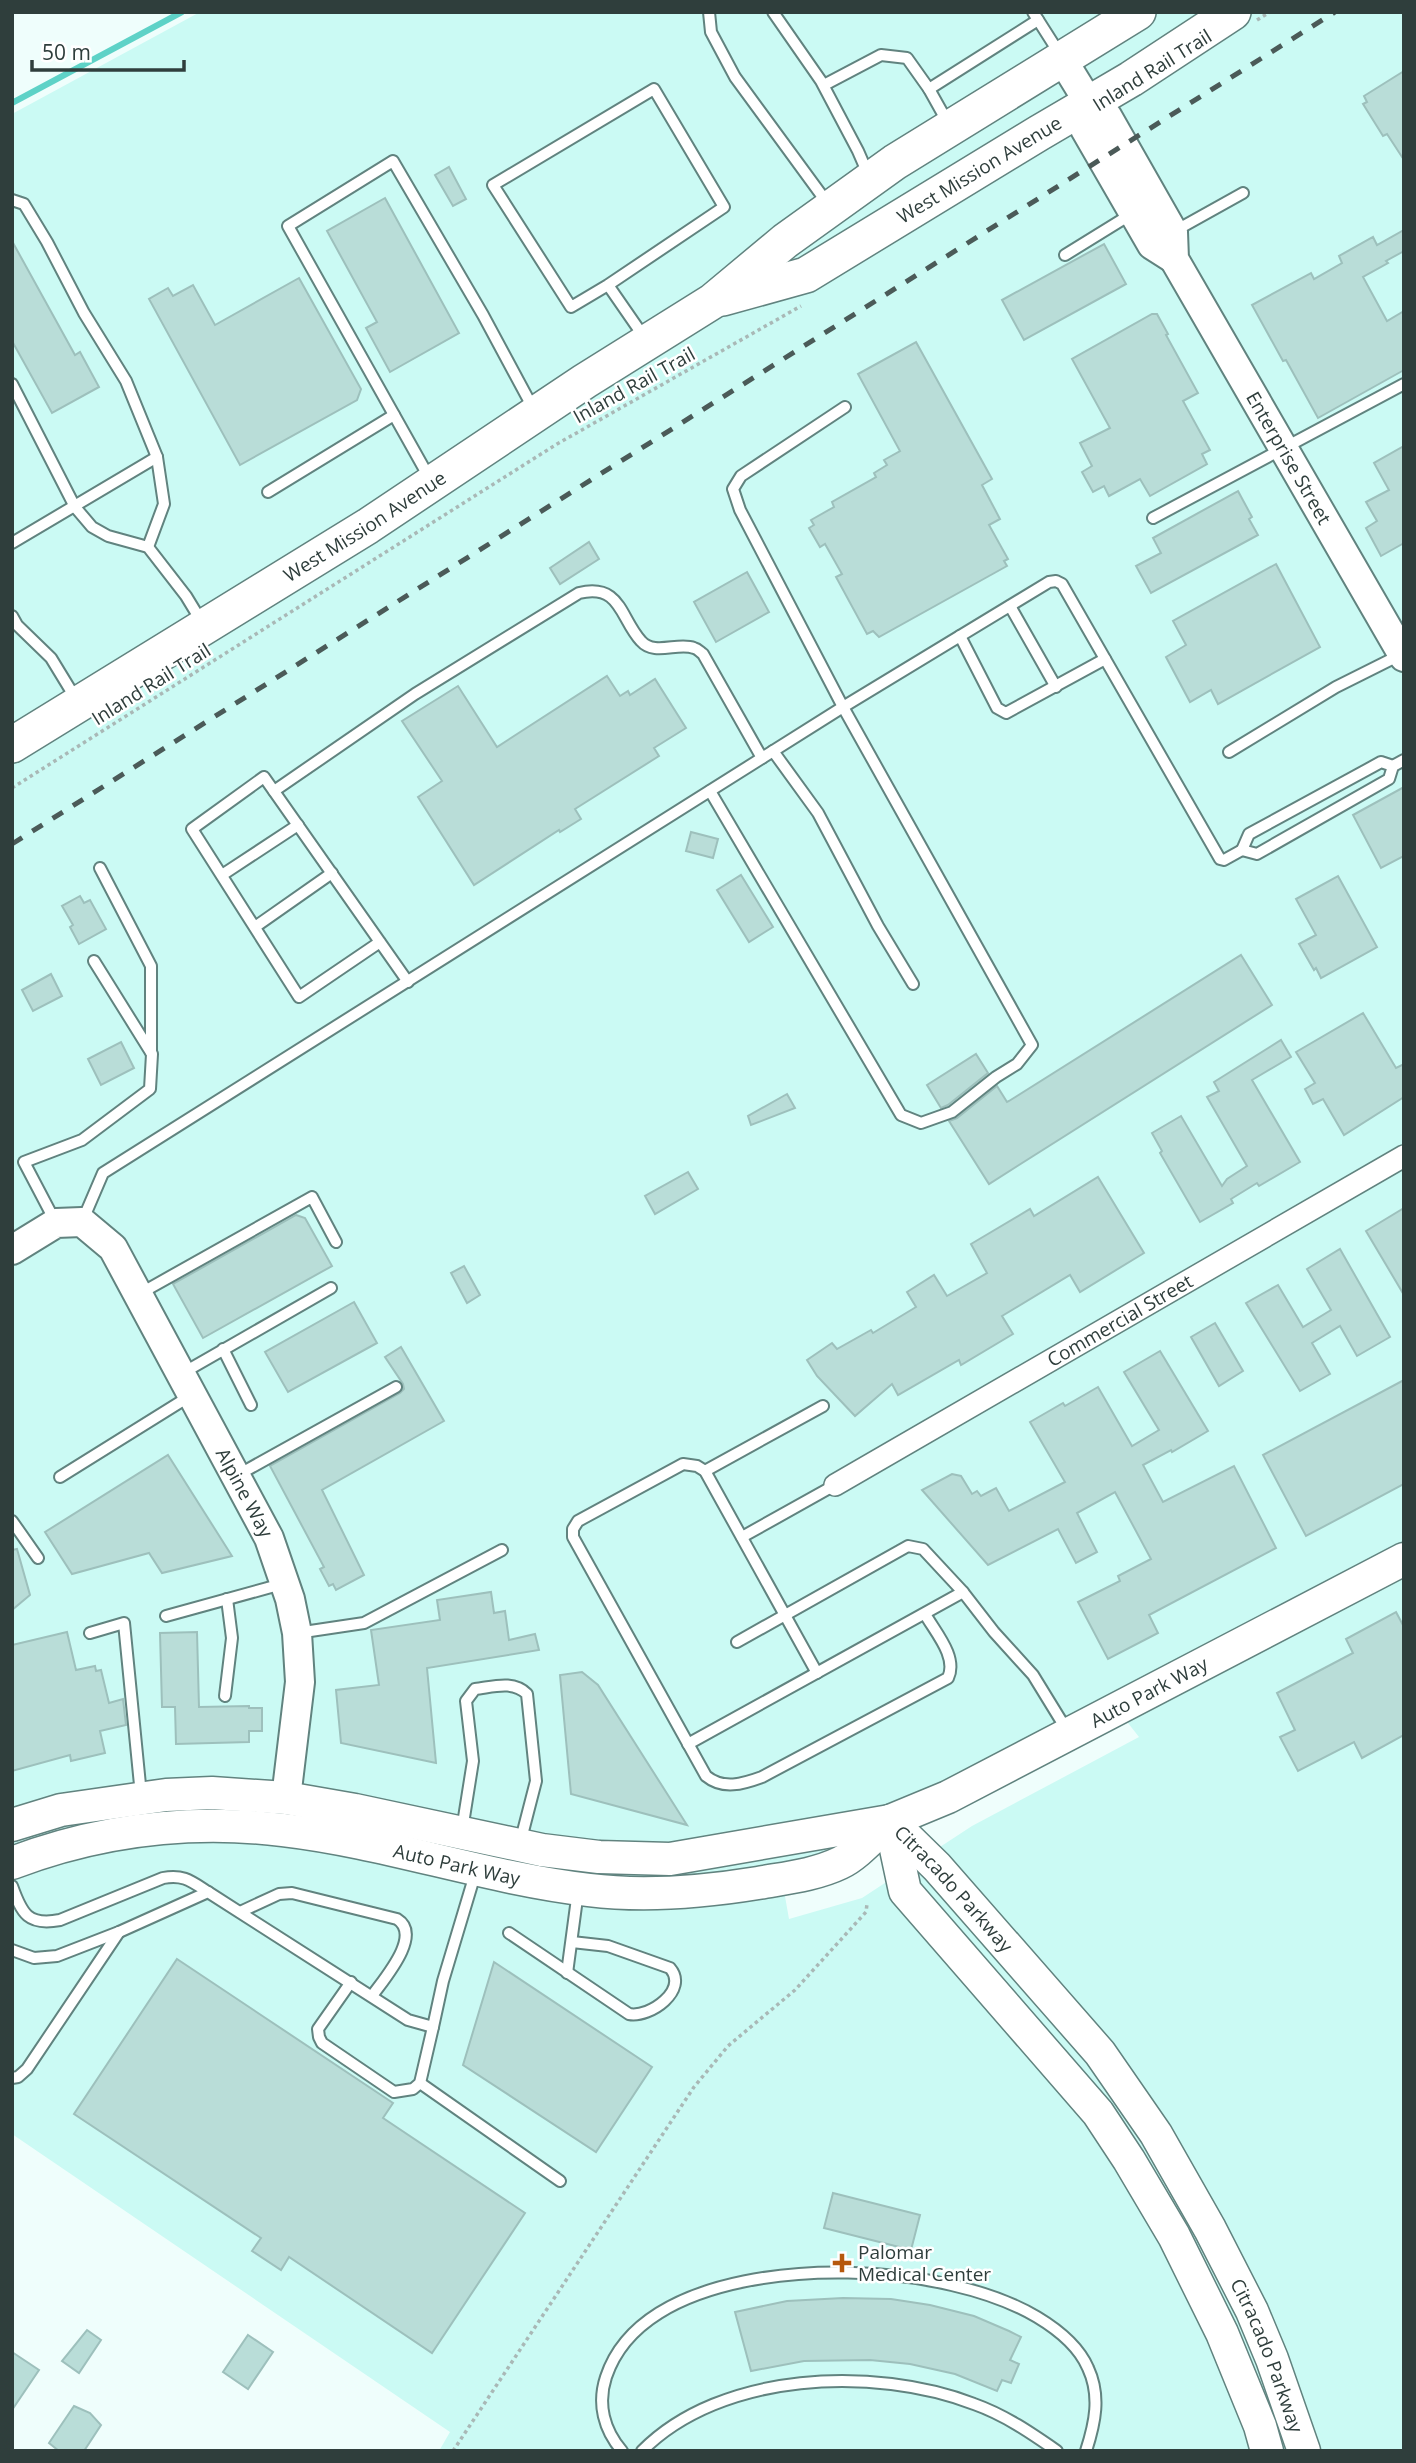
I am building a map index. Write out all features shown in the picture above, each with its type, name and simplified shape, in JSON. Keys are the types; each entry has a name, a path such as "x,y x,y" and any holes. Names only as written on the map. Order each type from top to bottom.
{"main road":[{"name":"West Mission Avenue","path":"12,746 368,526 713,301 785,241 870,180 1138,12"},
{"name":"West Mission Avenue","path":"713,301 806,275 1089,103 1240,20"},
{"name":"Auto Park Way","path":"12,1825 61,1810 141,1798 212,1793 286,1798 520,1845 599,1857 670,1858 890,1821 948,1797 1404,1559"},
{"name":"Auto Park Way","path":"12,1863 99,1836 193,1824 282,1830 350,1841 579,1889 663,1893 738,1886 808,1874 842,1863 890,1821"},
{"name":"Citracado Parkway","path":"890,1821 905,1891 1098,2113 1129,2160 1174,2236 1223,2333 1260,2426 1266,2451"},
{"name":"Citracado Parkway","path":"890,1821 937,1867 1100,2053 1156,2134 1210,2229 1252,2311 1272,2358 1304,2451"}],"street":[{"name":"Enterprise Street","path":"1062,59 1089,103 1107,116 1284,449 1403,655"},
{"name":"Enterprise Street","path":"1089,103 1085,128 1152,245 1174,246"},
{"name":"Commercial Street","path":"835,1485 1404,1156"},
{"path":"12,1250 69,1222"},
{"name":"Alpine Way","path":"69,1222 113,1248 269,1538 285,1584 300,1658 298,1706 286,1798"}],"lane":[{"path":"709,12 711,32 735,77 831,208"},
{"path":"773,12 824,85 870,180"},
{"path":"929,89 1036,16 1062,59"},
{"path":"824,85 881,55 907,58 929,89 951,128"},
{"path":"654,89 724,207 608,285 571,307 493,185 654,89"},
{"path":"432,483 288,226 393,161 537,414"},
{"path":"1174,246 1243,193"},
{"path":"12,200 24,204 84,313 126,381 157,457 164,504 148,547"},
{"path":"1065,255 1133,213"},
{"path":"608,285 647,342"},
{"path":"12,384 75,507 92,527 100,532 148,547 186,596 205,626"},
{"path":"1153,518 1404,384"},
{"path":"710,791 901,1115 921,1123 952,1112 1017,1064 1032,1045 843,707 740,510 733,489 741,476 845,407"},
{"path":"268,492 394,415"},
{"path":"12,543 157,457"},
{"path":"100,868 152,966 150,1089 82,1140 24,1162 69,1222 103,1173 772,751 1010,606 1056,581 1062,584 1220,859 1224,860 1242,850 1249,834 1381,762 1392,766 1404,760"},
{"path":"274,791 415,694 579,593 593,590 612,598 621,607 642,643 655,649 693,648 703,654 762,758"},
{"path":"1010,606 1056,687"},
{"path":"12,616 51,658 79,704"},
{"path":"960,636 997,708 1006,713 1105,659"},
{"path":"1230,752 1336,687 1403,655"},
{"path":"772,751 818,813 878,926 913,984"},
{"path":"1242,850 1257,854 1389,779 1392,766"},
{"path":"380,942 299,997 192,829 264,777 332,873 408,982"},
{"path":"1317,797 1327,814"},
{"path":"222,875 298,825"},
{"path":"255,927 332,873"},
{"path":"94,961 151,1052"},
{"path":"138,1295 312,1197 336,1242"},
{"path":"60,1477 186,1384 223,1349 331,1288"},
{"path":"223,1349 251,1405"},
{"path":"236,1476 396,1387"},
{"path":"705,1471 823,1406"},
{"path":"817,1673 705,1471 697,1466 682,1464 578,1521 573,1529 573,1537 706,1776 714,1783 746,1783 762,1777 947,1678 952,1670 951,1661 925,1614"},
{"path":"742,1538 835,1485"},
{"path":"12,1521 38,1558"},
{"path":"737,1642 908,1546 923,1549 963,1592 1032,1675 1069,1734"},
{"path":"297,1633 364,1623 502,1550"},
{"path":"166,1616 285,1584"},
{"path":"688,1744 963,1592"},
{"path":"225,1696 232,1638 227,1599"},
{"path":"90,1633 124,1623 141,1798"},
{"path":"461,1833 473,1761 466,1701 475,1689 513,1685 527,1694 536,1781 520,1845"},
{"path":"351,1982 318,2029 318,2037 322,2043 394,2092 412,2089 420,2083 443,1981 477,1868"},
{"path":"12,1886 24,1913 45,1923 60,1920 163,1878 187,1877 408,2020 433,2027"},
{"path":"567,1973 579,1889"},
{"path":"12,1950 34,1958 57,1956 208,1892"},
{"path":"240,1912 279,1894 292,1892 403,1922 406,1929 403,1952 372,1996"},
{"path":"12,2078 18,2077 27,2069 119,1932"},
{"path":"509,1933 629,2014 646,2014 668,1998 675,1981 675,1973 670,1968 608,1946 572,1942"},
{"path":"420,2083 560,2181"},
{"path":"622,2451 611,2436 603,2415 603,2386 622,2347 646,2322 682,2301 729,2285 768,2278 841,2273 946,2282 1010,2303 1044,2322 1075,2348 1088,2368 1096,2396 1095,2423 1086,2451"},
{"path":"642,2451 681,2422 729,2399 783,2385 841,2382 901,2385 957,2397 1013,2422 1057,2451"}],"path":[{"path":"1240,20 1270,12"},
{"name":"Inland Rail Trail","path":"12,788 557,444 805,304"},
{"path":"453,2451 694,2087 728,2046 795,1990 824,1961 866,1912 867,1904"}],"shaded area":[{"path":"200,12 1404,12 1404,2451 439,2451 450,2432 12,2134 12,114","holes":["1117,1709 1139,1737 972,1826 862,1898 789,1919 780,1868 850,1844"]}],"building":[{"path":"1404,71 1404,160 1387,134 1383,136 1363,104 1367,102 1364,96"},
{"path":"449,167 466,199 453,206 435,175"},
{"path":"385,198 459,333 390,372 366,328 377,322 327,231"},
{"path":"1404,230 1404,251 1363,277 1387,321 1404,311 1404,370 1318,418 1252,305 1311,273 1314,279 1342,263 1339,256 1373,237 1377,245"},
{"path":"12,241 75,355 80,352 99,387 52,413 12,341"},
{"path":"1104,244 1126,284 1024,340 1002,300"},
{"path":"299,278 361,389 357,400 240,465 149,299 168,288 173,296 193,285 215,325"},
{"path":"1152,314 1157,314 1198,393 1183,401 1210,450 1202,454 1207,464 1150,496 1140,479 1109,496 1104,486 1093,492 1082,472 1092,466 1080,443 1110,428 1072,359"},
{"path":"916,342 992,479 982,485 1000,519 989,525 1008,559 1004,561 1007,566 879,637 873,631 867,634 836,577 842,574 825,544 820,547 809,528 814,525 811,520 834,507 832,502 876,477 874,473 887,465 884,460 900,451 858,374"},
{"path":"1404,446 1404,543 1381,556 1366,528 1377,521 1366,502 1389,490 1374,463"},
{"path":"1238,491 1258,535 1151,593 1136,566 1161,553 1153,538"},
{"path":"589,542 599,559 560,584 550,568"},
{"path":"1276,564 1320,647 1218,704 1211,690 1190,702 1166,657 1186,645 1173,621"},
{"path":"747,572 769,612 716,642 694,602"},
{"path":"607,676 620,696 628,691 630,695 655,679 686,728 654,748 659,756 575,809 581,819 560,832 559,830 474,885 418,797 442,781 402,721 458,686 497,747"},
{"path":"1404,787 1404,856 1381,868 1353,815"},
{"path":"691,832 718,839 713,858 686,851"},
{"path":"741,875 773,927 749,942 717,890"},
{"path":"1338,876 1377,947 1321,978 1299,944 1316,935 1296,899"},
{"path":"80,896 84,903 90,900 106,929 79,944 70,927 73,925 62,906"},
{"path":"1241,955 1272,1005 989,1184 949,1121 957,1118 997,1086 1007,1102 1009,1101"},
{"path":"51,974 62,996 33,1011 22,990"},
{"path":"1363,1013 1396,1068 1404,1064 1404,1097 1344,1135 1323,1099 1313,1104 1305,1089 1315,1083 1296,1052"},
{"path":"1281,1040 1291,1057 1252,1080 1300,1162 1259,1186 1257,1183 1231,1199 1233,1203 1200,1222 1160,1153 1162,1151 1152,1133 1181,1116 1222,1186 1227,1179 1247,1166 1207,1097 1219,1091 1214,1082"},
{"path":"121,1042 134,1068 101,1085 88,1059"},
{"path":"976,1054 988,1073 941,1108 927,1085"},
{"path":"787,1094 795,1108 751,1125 748,1116"},
{"path":"688,1172 698,1189 655,1214 645,1196"},
{"path":"1098,1177 1144,1253 1080,1292 1070,1275 1002,1316 1013,1334 961,1365 959,1360 898,1395 892,1384 855,1416 817,1376 807,1360 832,1343 837,1349 871,1330 873,1333 916,1307 907,1292 934,1275 947,1296 987,1273 971,1244 1030,1209 1034,1216"},
{"path":"1404,1208 1404,1295 1366,1231"},
{"path":"296,1215 305,1218 332,1266 203,1338 173,1284"},
{"path":"1340,1249 1390,1337 1357,1356 1340,1326 1312,1343 1330,1374 1300,1391 1246,1303 1278,1285 1303,1327 1331,1310 1307,1269"},
{"path":"464,1266 480,1295 467,1303 451,1273"},
{"path":"354,1302 377,1343 288,1392 265,1352"},
{"path":"1215,1323 1243,1371 1219,1386 1191,1337"},
{"path":"401,1347 444,1421 322,1490 364,1575 336,1590 333,1584 329,1586 320,1569 324,1567 270,1466 400,1393 404,1389 403,1384 385,1357"},
{"path":"1160,1351 1208,1431 1143,1465 1163,1502 1234,1466 1276,1548 1149,1615 1158,1633 1108,1659 1078,1602 1120,1581 1118,1576 1151,1559 1115,1492 1077,1513 1097,1552 1076,1563 1058,1529 988,1565 922,1490 952,1474 961,1476 972,1494 977,1491 981,1496 996,1488 1009,1511 1065,1482 1030,1422 1098,1387 1132,1446 1159,1430 1124,1372"},
{"path":"1404,1380 1404,1484 1306,1536 1263,1455"},
{"path":"168,1455 232,1556 162,1573 149,1553 72,1574 45,1532"},
{"path":"17,1549 30,1595 12,1610 12,1550"},
{"path":"491,1592 494,1613 505,1611 509,1640 535,1634 539,1650 427,1668 436,1763 341,1743 336,1690 379,1685 371,1630 440,1620 437,1600"},
{"path":"1396,1612 1404,1627 1404,1735 1362,1758 1354,1742 1298,1771 1280,1737 1295,1730 1277,1693 1353,1653 1346,1639"},
{"path":"67,1632 76,1670 95,1666 96,1671 101,1670 109,1703 123,1699 126,1725 100,1731 105,1753 71,1761 70,1755 12,1771 12,1645"},
{"path":"197,1632 199,1707 262,1708 262,1731 249,1731 249,1742 176,1744 175,1707 162,1707 160,1633"},
{"path":"582,1672 598,1685 687,1825 571,1794 560,1675"},
{"path":"177,1959 393,2103 383,2118 525,2213 432,2353 289,2257 281,2270 252,2251 261,2238 74,2114"},
{"path":"494,1962 652,2067 596,2152 463,2065"},
{"path":"833,2193 920,2215 911,2250 824,2228"},
{"path":"891,2299 930,2305 974,2316 1021,2337 1010,2360 1019,2364 1011,2383 1002,2380 997,2391 955,2374 910,2364 870,2360 804,2361 751,2371 735,2312 787,2301"},
{"path":"87,2330 101,2340 79,2373 62,2361"},
{"path":"248,2335 273,2352 248,2389 223,2372"},
{"path":"12,2352 39,2370 12,2410"},
{"path":"74,2406 90,2413 101,2425 84,2451 59,2451 49,2443"}],"waterway":[{"path":"12,103 182,12"}],"railway":[{"path":"12,844 1335,12"}],"place":[{"name":"Palomar Medical Center","path":"842,2263"}]}
